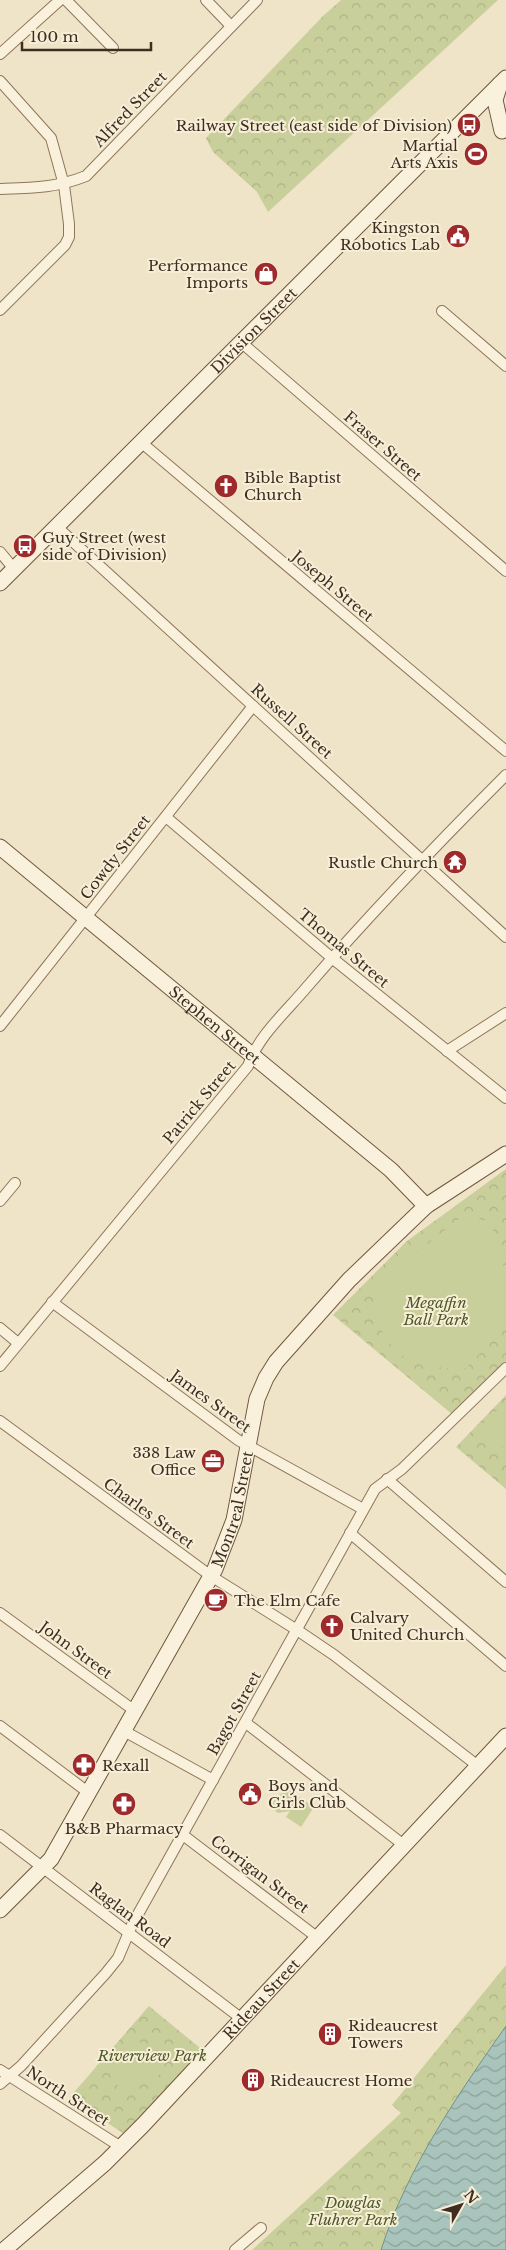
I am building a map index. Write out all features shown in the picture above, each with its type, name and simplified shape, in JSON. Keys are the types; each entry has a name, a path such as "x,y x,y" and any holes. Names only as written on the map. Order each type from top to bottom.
{"main road":[{"name":"Division Street","path":"0,583 503,80"},
{"path":"503,80 495,100 504,133"},
{"path":"477,106 504,133"},
{"name":"Stephen Street","path":"0,847 391,1170 426,1206"},
{"name":"Montreal Street","path":"0,1910 44,1868 89,1793 211,1576 234,1520 257,1399 266,1378 276,1362 349,1280 426,1206 506,1154"},
{"name":"Rideau Street","path":"4,2250 121,2148 506,1736"}],"street":[{"path":"0,54 60,0"},
{"path":"66,0 113,48"},
{"path":"206,0 231,26"},
{"name":"Alfred Street","path":"0,189 64,185 86,176 257,0"},
{"path":"0,81 51,138 64,185 68,237 64,245 0,310"},
{"path":"442,310 506,366"},
{"name":"Fraser Street","path":"242,343 506,571"},
{"name":"Joseph Street","path":"142,443 506,751"},
{"name":"Russell Street","path":"57,527 506,937"},
{"path":"0,552 14,569"},
{"name":"Cowdy Street","path":"0,1026 253,706"},
{"name":"Patrick Street","path":"0,1366 248,1066 257,1045 332,958 422,859 506,775"},
{"name":"Thomas Street","path":"166,817 332,958 506,1098"},
{"path":"447,1051 506,1013"},
{"path":"0,1201 15,1183"},
{"name":"James Street","path":"52,1302 247,1446 363,1509"},
{"path":"0,1328 18,1343"},
{"name":"Bagot Street","path":"0,2084 21,2066 118,1958 132,1925 375,1489 402,1469 506,1368"},
{"name":"Charles Street","path":"0,1421 211,1576 334,1655 478,1766"},
{"path":"387,1479 506,1582"},
{"path":"350,1532 506,1666"},
{"name":"John Street","path":"0,1613 135,1711"},
{"path":"246,1723 405,1846"},
{"path":"0,1726 89,1793"},
{"path":"124,1731 213,1780"},
{"name":"Raglan Road","path":"0,1835 242,2020"},
{"name":"Corrigan Street","path":"183,1835 318,1938"},
{"name":"North Street","path":"0,2070 121,2148"},
{"path":"235,2250 262,2228"}],"green space":[{"path":"341,0 498,0 268,212 257,192 213,152 206,138 323,16"},
{"name":"Megaffin Ball Park","path":"506,1169 506,1361 453,1415 333,1315 407,1241"},
{"name":"Megaffin Ball Park","path":"464,1215 491,1222 506,1274 506,1326 466,1368 445,1368 426,1365 411,1360 398,1352 388,1342 375,1310 372,1288"},
{"path":"506,1395 506,1489 456,1447"},
{"path":"506,1402 506,1450 479,1428"},
{"path":"291,1791 298,1797 290,1811 278,1813 272,1808 274,1801 280,1794"},
{"path":"299,1797 314,1807 301,1827 286,1817"},
{"name":"Douglas Fluhrer Park","path":"506,1965 506,2026 441,2124 417,2166 390,2222 381,2250 252,2250 401,2113 392,2105"},
{"name":"Riverview Park","path":"149,2006 205,2052 123,2133 69,2098"},
{"path":"140,2042 145,2043 164,2072 128,2093 123,2093 103,2062"}],"water":[{"path":"506,2026 506,2250 381,2250 392,2220 419,2162 469,2079"}],"place":[{"name":"Railway Street (east side of Division)","path":"469,125"},
{"name":"Martial Arts Axis","path":"476,154"},
{"name":"Kingston Robotics Lab","path":"458,236"},
{"name":"Performance Imports","path":"266,274"},
{"name":"Bible Baptist Church","path":"226,486"},
{"name":"Guy Street (west side of Division)","path":"25,546"},
{"name":"Rustle Church","path":"455,862"},
{"name":"338 Law Office","path":"213,1461"},
{"name":"The Elm Cafe","path":"216,1600"},
{"name":"Calvary United Church","path":"332,1626"},
{"name":"Rexall","path":"84,1765"},
{"name":"Boys and Girls Club","path":"250,1794"},
{"name":"B&B Pharmacy","path":"124,1804"},
{"name":"Rideaucrest Towers","path":"330,2034"},
{"name":"Rideaucrest Home","path":"253,2080"}]}
